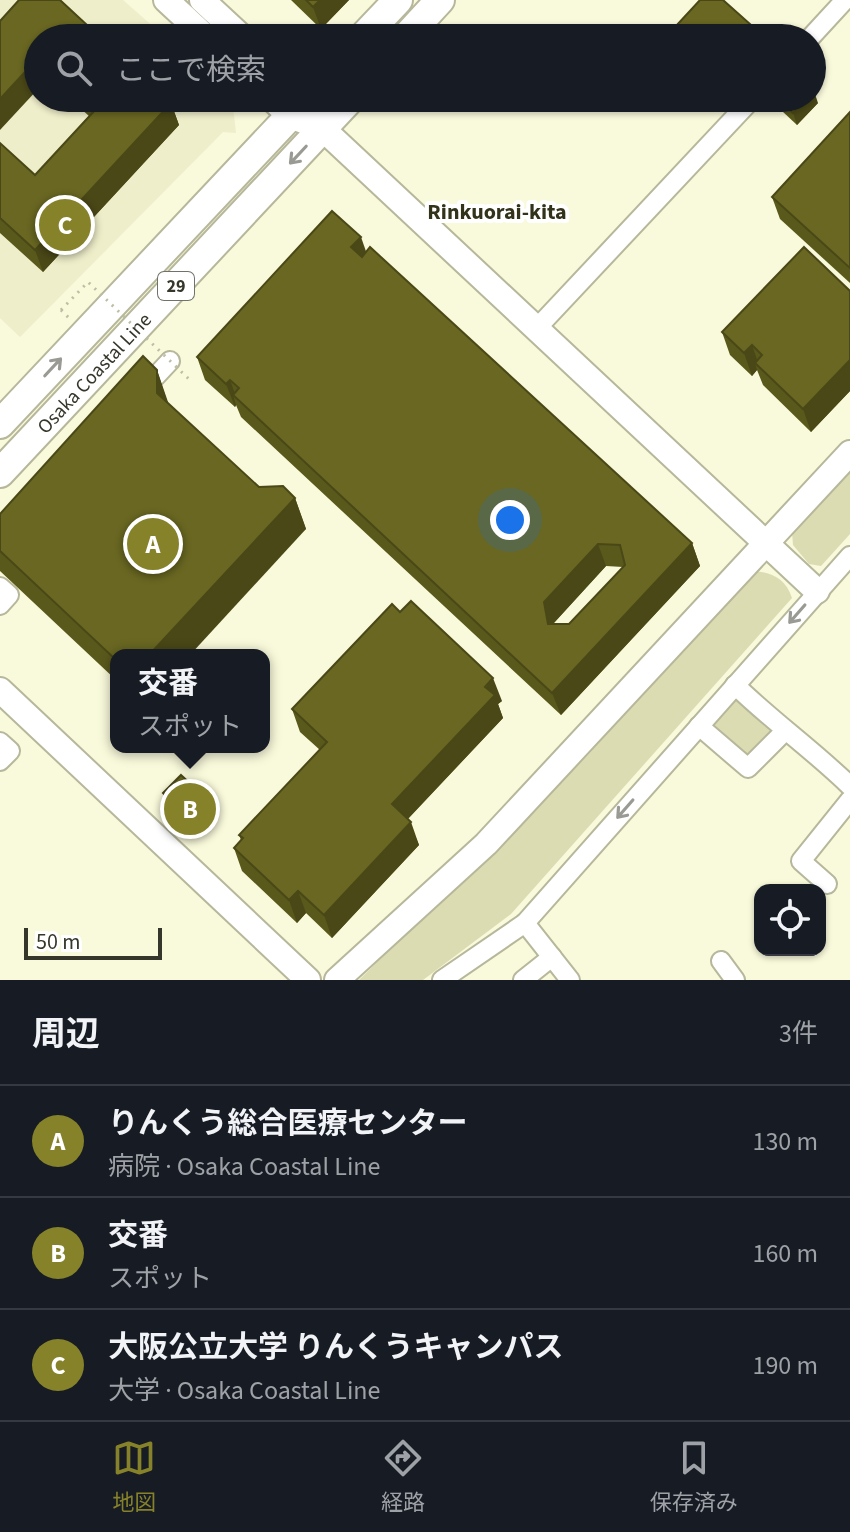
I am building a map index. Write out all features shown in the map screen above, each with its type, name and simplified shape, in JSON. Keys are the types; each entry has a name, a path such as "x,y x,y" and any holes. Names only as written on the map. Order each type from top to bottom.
{"main road":[{"path":"375,24 398,0"},
{"path":"418,24 440,0"},
{"name":"Osaka Coastal Line","path":"0,424 285,112"},
{"name":"Osaka Coastal Line","path":"0,473 338,112"}],"street":[{"path":"166,0 192,24"},
{"path":"202,0 228,24"},
{"path":"823,24 845,0"},
{"path":"305,112 817,591"},
{"path":"538,327 740,112"},
{"path":"129,405 170,361"},
{"path":"337,980 486,844 850,453"},
{"path":"442,980 525,923 850,556"},
{"path":"0,587 9,595 0,605"},
{"path":"735,685 784,732 814,751 850,786"},
{"path":"0,690 308,980"},
{"path":"699,726 748,768 784,732"},
{"path":"0,742 10,751 0,761"},
{"path":"827,884 801,861 850,800"},
{"path":"525,923 570,980"},
{"path":"523,980 552,957"},
{"path":"721,961 735,980"}],"path":[{"path":"71,320 61,310 88,282 192,382"}],"shaded area":[{"path":"0,0 123,0 150,24 24,24 24,112 234,112 236,133 223,132 20,337 0,318"},
{"path":"850,470 850,534 821,566 809,564 793,545 792,532"},
{"path":"753,571 777,578 792,598 511,914 423,980 359,980 587,756"},
{"path":"738,695 772,725 772,732 751,755 743,754 712,724"}],"building":[{"path":"19,0 60,0 86,24 24,24 24,73 0,99 0,21"},
{"path":"306,0 320,0 313,7"},
{"path":"700,0 723,0 750,24 678,24"},
{"path":"93,112 163,112 35,250 0,218 0,143 35,175"},
{"path":"850,112 850,268 772,197"},
{"path":"332,211 361,237 351,247 362,257 370,247 692,543 552,693 233,395 239,388 230,380 226,384 197,357","holes":["598,544 620,545 625,565 569,624 548,624 544,602"]},
{"path":"804,247 850,291 850,360 803,409 755,363 762,355 752,345 744,353 722,332"},
{"path":"143,356 157,370 157,393 259,487 283,486 295,498 155,649 110,649 110,654 0,551 0,514"},
{"path":"411,601 493,678 485,687 495,695 392,804 411,822 324,915 298,891 289,900 234,848 243,838 239,835 327,742 292,709 392,604 400,612"},
{"path":"181,775 209,801 191,820 163,793"}],"place":[{"name":"大阪公立大学 りんくうキャンパス","path":"65,225"},
{"name":"りんくう総合医療センター","path":"153,544"},
{"name":"交番","path":"190,809"}],"district":[{"name":"Rinkuorai-kita","path":"497,211"}]}
